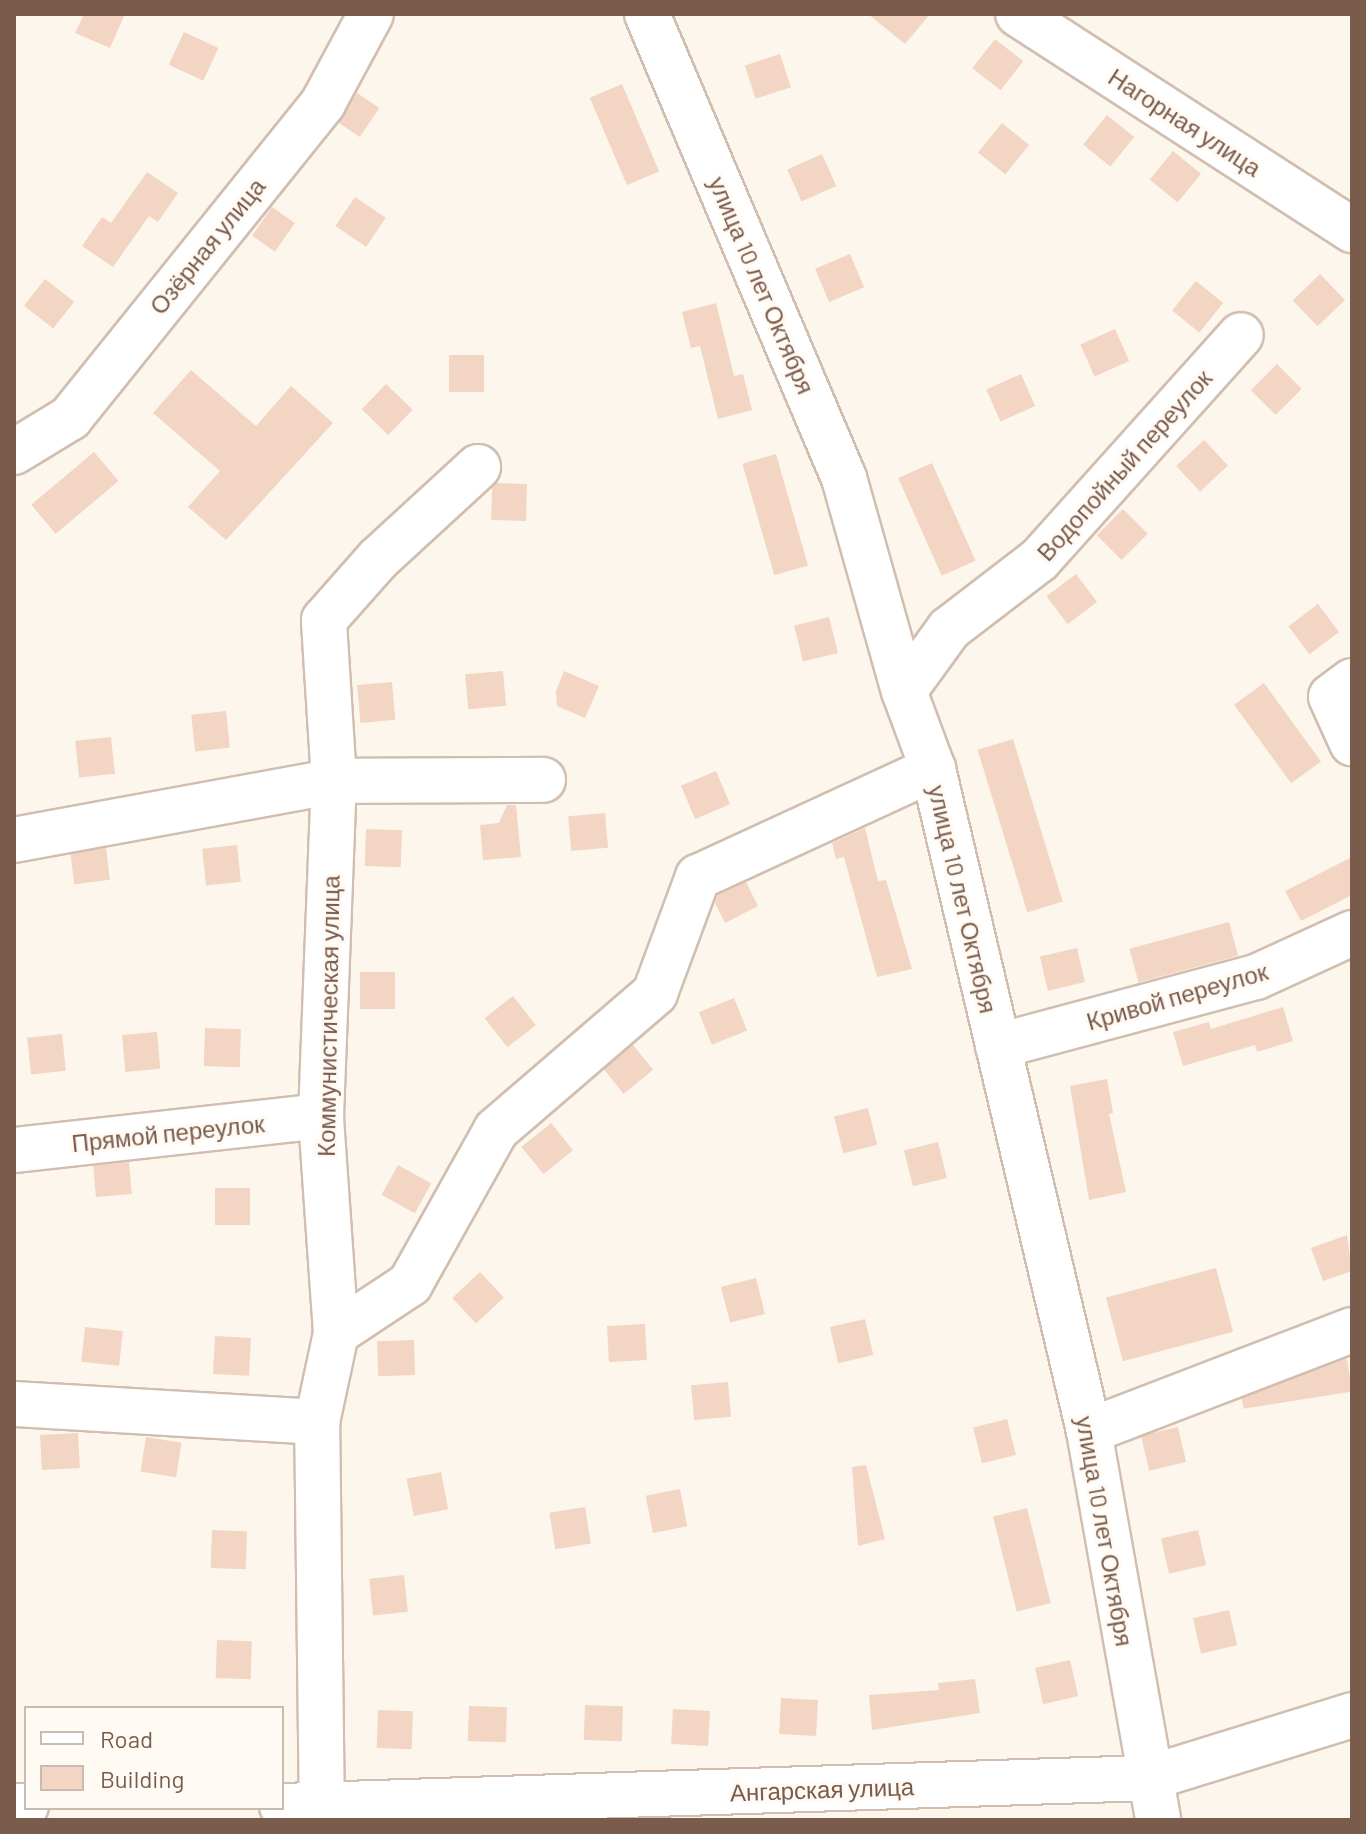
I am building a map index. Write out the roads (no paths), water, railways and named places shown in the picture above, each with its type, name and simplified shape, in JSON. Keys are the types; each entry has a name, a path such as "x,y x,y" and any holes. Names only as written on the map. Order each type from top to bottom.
{"street":[{"name":"Озёрная улица","path":"14,452 70,418 323,103 371,14"},
{"name":"улица 10 лет Октября","path":"647,14 844,478 904,691 933,769 1089,1431 1158,1820"},
{"name":"Нагорная улица","path":"1018,14 1352,230"},
{"name":"Водопойный переулок","path":"904,691 949,629 1039,560 1241,335"},
{"name":"Коммунистическая улица","path":"309,1811 317,1422 336,1333 321,1116 334,781 324,620 378,559 478,467"},
{"path":"1352,681 1331,697 1352,743"},
{"path":"336,1333 410,1284 496,1130 655,993 698,877 933,769"},
{"path":"14,840 334,781 543,780"},
{"name":"Кривой переулок","path":"998,1046 1256,977 1352,933"},
{"name":"Прямой переулок","path":"14,1150 321,1116"},
{"path":"1089,1431 1352,1330"},
{"path":"14,1404 317,1422"},
{"name":"Ангарская улица","path":"309,1811 1149,1778 1352,1715"}]}
